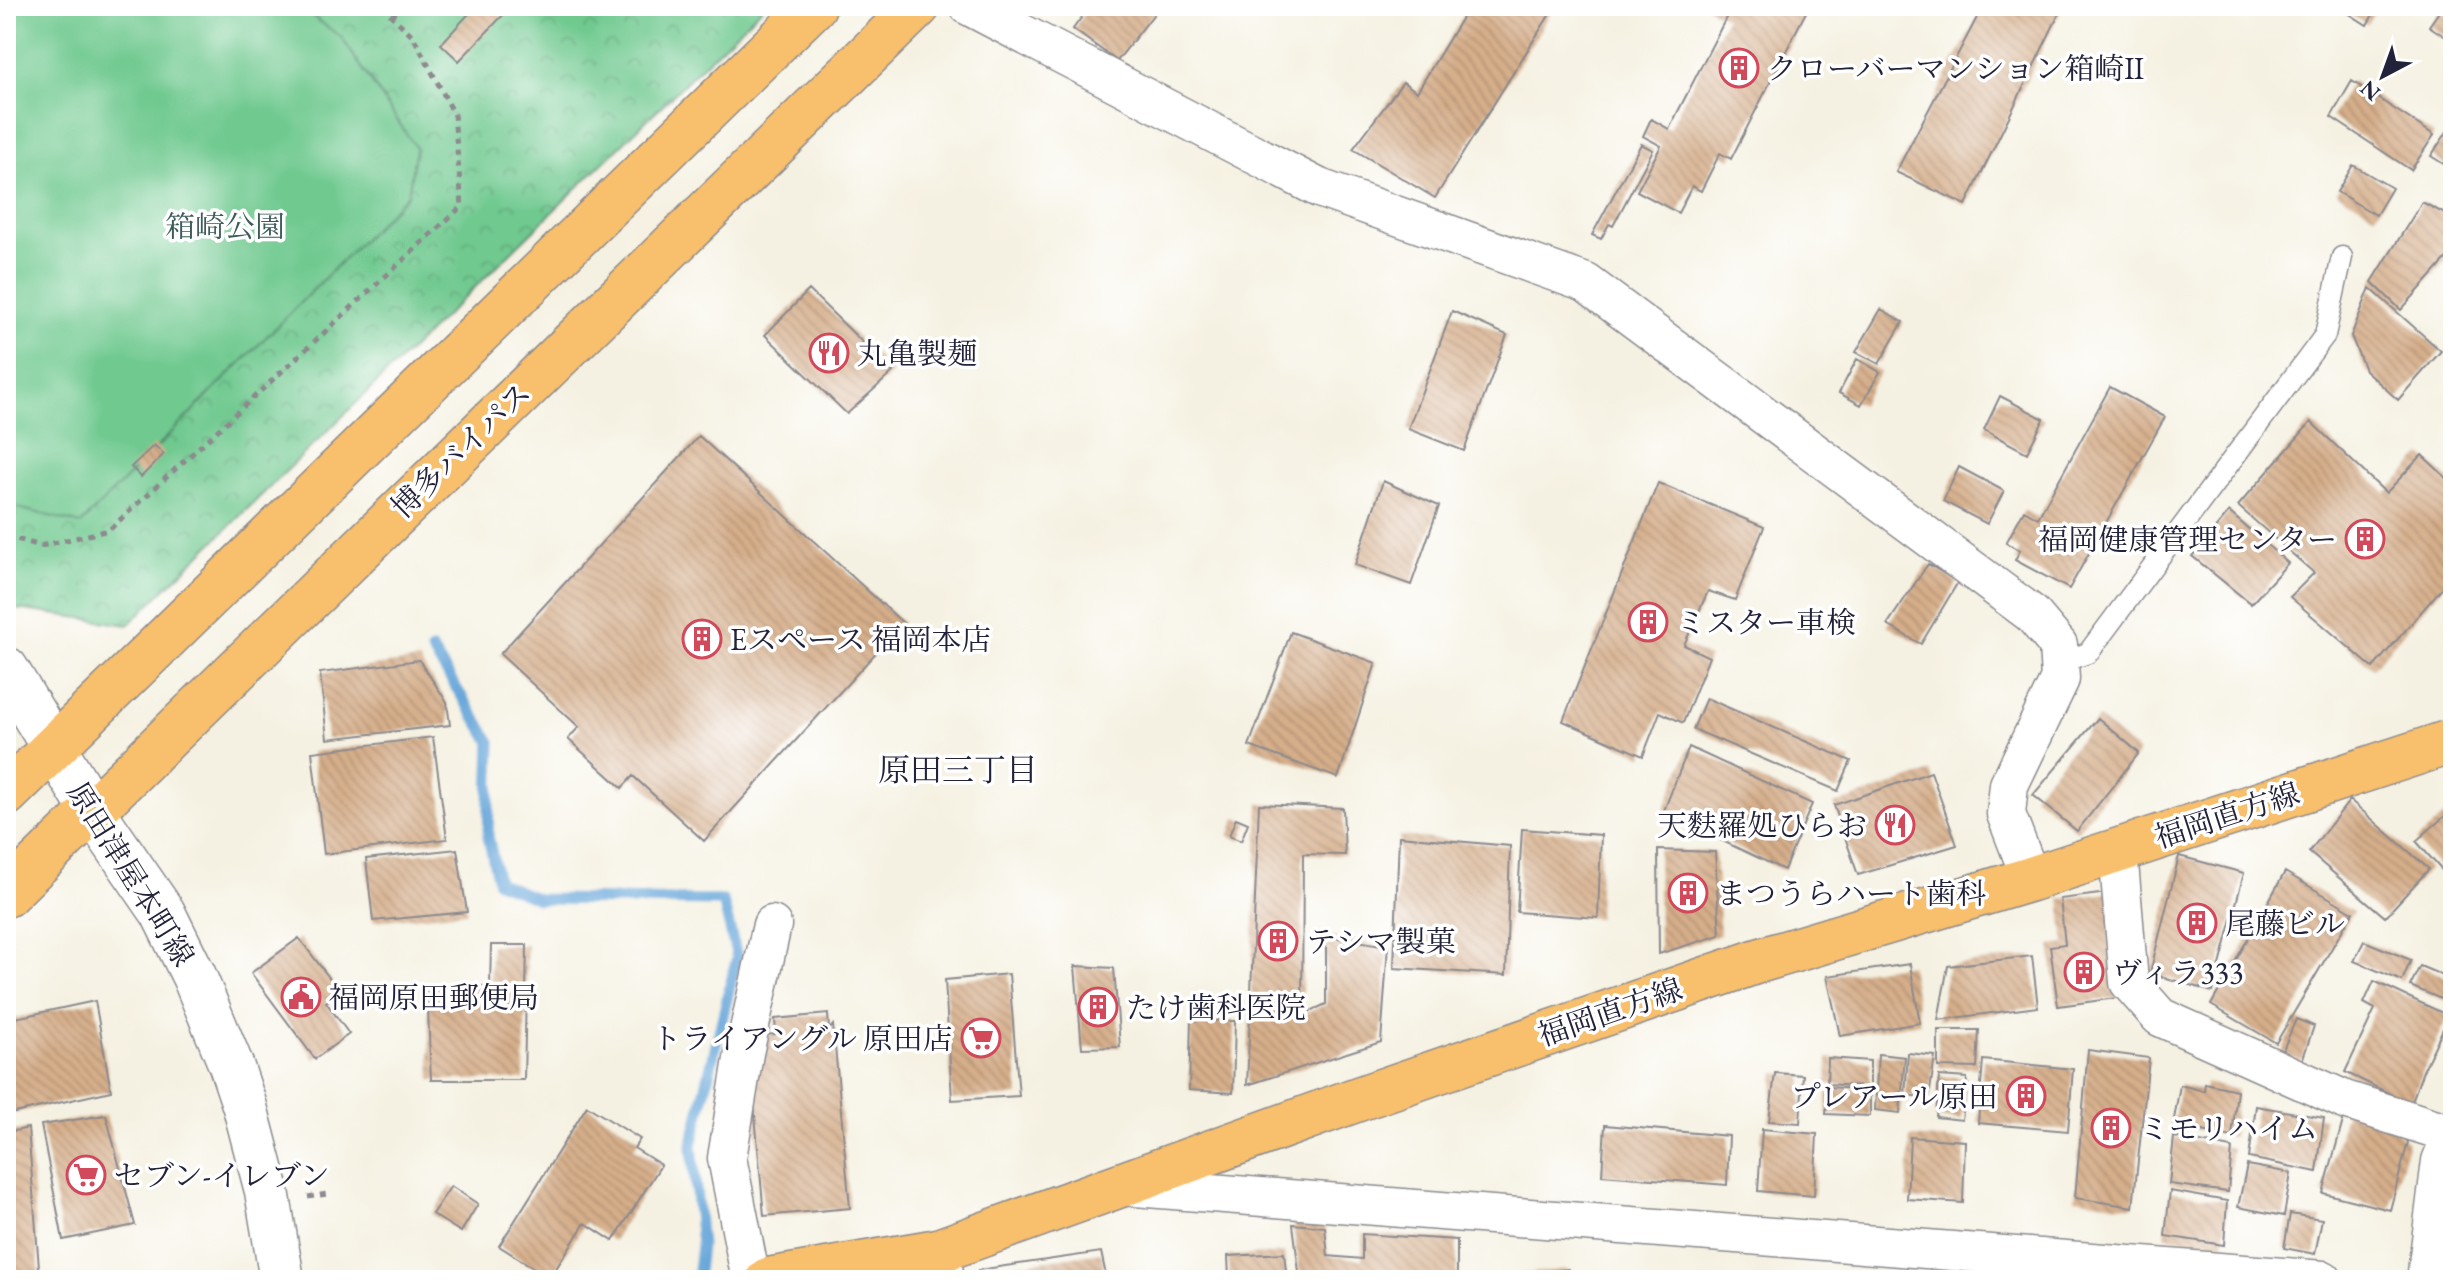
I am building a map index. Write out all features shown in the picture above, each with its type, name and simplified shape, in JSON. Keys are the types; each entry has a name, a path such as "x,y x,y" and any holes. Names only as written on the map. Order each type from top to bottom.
{"main road":[{"path":"6,794 814,6"},
{"name":"博多バイパス","path":"6,895 918,6"},
{"name":"福岡直方線","path":"768,1280 942,1265 1122,1186 1361,1098 1758,961 2031,879 2453,741"}],"street":[{"path":"969,6 1319,188 1586,283 2032,614 2058,645 2060,679 2009,785 2006,814 2031,879"},
{"name":"原田津屋本町線","path":"7,671 92,810 163,913 215,1023 231,1065 267,1191 282,1280"},
{"path":"2118,851 2129,982 2160,1017 2345,1100 2452,1133 2441,1161 2426,1280"},
{"path":"751,1280 727,1158 744,1053 772,925"},
{"path":"1122,1186 2310,1279"}],"lane":[{"path":"2059,663 2088,653 2325,335 2342,257"}],"path":[{"path":"6,536 41,546 109,530 462,206 454,114 413,36 381,6"},
{"path":"392,16 401,6"}],"green space":[{"name":"箱崎公園","path":"6,6 764,6 128,625 11,608 6,601"},
{"path":"6,6 298,6 341,37 416,148 408,194 81,524 6,505"}],"building":[{"path":"476,6 501,6 507,11 459,61 441,44"},
{"path":"1090,6 1160,6 1117,61 1073,29"},
{"path":"1469,6 1555,6 1435,198 1353,149 1403,82 1417,92"},
{"name":"クローバーマンション箱崎Ⅱ","path":"1705,6 1809,6 1731,159 1720,153 1701,191 1692,186 1678,213 1637,191 1661,146 1643,136 1651,119 1669,129 1726,18"},
{"path":"1983,6 2063,6 1966,205 1896,172"},
{"path":"2337,6 2378,6 2367,25"},
{"path":"2443,6 2453,6 2453,42 2429,26"},
{"path":"2352,81 2434,135 2411,170 2331,117"},
{"path":"2453,123 2453,170 2431,156"},
{"path":"1641,144 1653,150 1613,226 1609,224 1601,239 1592,235"},
{"path":"2353,165 2392,188 2376,215 2337,192"},
{"path":"2422,202 2453,218 2453,252 2401,310 2372,282"},
{"path":"2370,288 2441,351 2398,400 2365,370 2351,336"},
{"name":"丸亀製麺","path":"809,290 893,372 847,414 765,335"},
{"path":"1881,309 1903,322 1879,364 1856,352"},
{"path":"1452,311 1507,335 1464,451 1408,429"},
{"path":"1857,359 1880,372 1861,405 1839,393"},
{"path":"2110,387 2165,417 2069,589 2015,560 2020,550 2006,543 2024,510 2038,518"},
{"path":"2000,396 2044,419 2027,453 1984,430"},
{"name":"福岡健康管理センター","path":"2311,422 2386,493 2422,455 2453,484 2453,575 2373,668 2290,597 2314,573 2238,506"},
{"name":"Eスペース 福岡本店","path":"699,436 903,623 704,841 633,776 622,788 568,739 579,727 500,654"},
{"path":"154,445 164,454 141,477 131,467"},
{"path":"1959,467 2004,491 1987,524 1943,501"},
{"path":"1383,481 1439,506 1411,585 1355,565"},
{"name":"ミスター車検","path":"1658,483 1764,527 1735,600 1708,591 1684,645 1709,657 1683,723 1660,712 1643,756 1563,721"},
{"path":"2229,512 2288,563 2251,604 2192,556"},
{"path":"1928,564 1958,582 1921,644 1887,625"},
{"path":"1291,632 1376,663 1338,778 1249,746"},
{"path":"419,660 447,702 450,725 327,739 320,673"},
{"path":"1706,698 1851,761 1838,791 1693,729"},
{"path":"2098,718 2139,753 2077,831 2033,795"},
{"path":"433,737 447,839 324,854 312,752"},
{"path":"1689,747 1812,804 1784,870 1663,813"},
{"name":"天麩羅処ひらお","path":"1931,772 1957,845 1858,875 1834,805"},
{"path":"2350,800 2429,869 2385,917 2309,852"},
{"name":"テシマ製菓","path":"1259,804 1343,808 1345,855 1303,854 1302,1015 1326,1004 1326,936 1388,946 1381,1042 1247,1085"},
{"path":"2453,809 2453,883 2416,841"},
{"path":"1236,818 1248,823 1241,841 1229,836"},
{"path":"1522,829 1601,835 1598,918 1517,912"},
{"path":"1399,836 1510,846 1506,975 1394,968"},
{"path":"457,849 467,912 373,921 366,859"},
{"name":"まつうらハート歯科","path":"1658,850 1715,852 1720,935 1659,954"},
{"name":"尾藤ビル","path":"2179,856 2244,873 2213,992 2150,973"},
{"path":"2285,872 2353,912 2276,1043 2211,1005"},
{"name":"ヴィラ333","path":"2116,892 2109,942 2117,998 2058,1006 2050,946 2065,944 2060,899"},
{"name":"福岡原田郵便局","path":"299,938 340,992 326,1002 349,1034 315,1059 251,973"},
{"path":"2364,941 2411,960 2402,981 2354,961"},
{"path":"491,945 527,945 524,1080 431,1080 427,986 490,986"},
{"path":"2032,956 2038,1007 1938,1020 1948,966"},
{"path":"1910,964 1920,1023 1840,1036 1827,976"},
{"name":"たけ歯科医院","path":"1075,966 1114,968 1120,1047 1082,1048"},
{"path":"2420,966 2453,980 2453,1004 2410,986"},
{"name":"トライアングル 原田店","path":"1009,974 1019,1096 952,1100 945,980"},
{"path":"2374,981 2449,1016 2411,1104 2345,1072 2375,1009 2364,1003"},
{"path":"95,1001 111,1091 6,1115 6,1020"},
{"path":"828,1014 829,1030 833,1025 850,1208 764,1216 748,1036 776,1034 775,1019"},
{"path":"2296,1019 2314,1026 2302,1061 2282,1052"},
{"path":"1191,1020 1235,1021 1233,1093 1189,1090"},
{"path":"1938,1030 1979,1030 1977,1068 1938,1067"},
{"name":"ミモリハイム","path":"2088,1050 2149,1058 2133,1207 2075,1198"},
{"path":"1908,1053 1935,1056 1929,1098 1905,1095"},
{"path":"1878,1054 1905,1057 1900,1113 1875,1110"},
{"path":"1828,1058 1870,1061 1870,1087 1827,1084"},
{"name":"プレアール原田","path":"1983,1060 2073,1069 2068,1131 1978,1123"},
{"path":"1775,1073 1803,1075 1800,1123 1769,1121"},
{"path":"1939,1076 1967,1078 1962,1120 1936,1117"},
{"path":"2205,1083 2237,1090 2232,1137 2173,1125 2180,1085 2204,1091"},
{"path":"1828,1087 1870,1090 1870,1116 1826,1114"},
{"path":"587,1106 640,1139 634,1148 661,1165 613,1241 585,1223 550,1278 499,1246"},
{"path":"2256,1106 2324,1118 2317,1172 2249,1158"},
{"path":"2346,1110 2390,1123 2408,1142 2390,1210 2323,1193"},
{"name":"セブン-イレブン","path":"106,1115 135,1225 63,1240 41,1125"},
{"path":"1605,1125 1729,1136 1727,1185 1602,1175"},
{"path":"28,1128 40,1280 6,1280 6,1133"},
{"path":"1762,1129 1817,1134 1814,1196 1758,1191"},
{"path":"1910,1137 1965,1141 1963,1203 1907,1199"},
{"path":"2174,1137 2232,1148 2228,1192 2169,1184"},
{"path":"2247,1165 2291,1173 2284,1216 2238,1207"},
{"path":"451,1186 478,1204 461,1232 432,1214"},
{"path":"2170,1191 2227,1201 2224,1245 2165,1236"},
{"path":"2290,1214 2322,1219 2315,1254 2284,1248"},
{"path":"1293,1224 1325,1227 1328,1256 1362,1259 1362,1234 1457,1240 1457,1280 1300,1280"},
{"path":"1101,1252 1107,1280 980,1280 978,1270"},
{"path":"1284,1253 1287,1280 1229,1280 1228,1256"},
{"path":"1568,1269 1569,1280 1495,1280 1494,1277"},
{"path":"1873,1273 1874,1280 1828,1280 1827,1275"}],"waterway":[{"path":"432,650 491,742 488,836 498,882 538,899 723,901 737,957 692,1145 701,1246 697,1280"}],"place":[{"name":"クローバーマンション箱崎Ⅱ","path":"1739,68"},
{"name":"丸亀製麺","path":"829,353"},
{"name":"福岡健康管理センター","path":"2365,539"},
{"name":"ミスター車検","path":"1648,622"},
{"name":"Eスペース 福岡本店","path":"702,639"},
{"name":"天麩羅処ひらお","path":"1895,825"},
{"name":"まつうらハート歯科","path":"1688,893"},
{"name":"尾藤ビル","path":"2197,923"},
{"name":"テシマ製菓","path":"1278,941"},
{"name":"ヴィラ333","path":"2084,972"},
{"name":"福岡原田郵便局","path":"301,997"},
{"name":"たけ歯科医院","path":"1098,1007"},
{"name":"トライアングル 原田店","path":"981,1038"},
{"name":"プレアール原田","path":"2026,1096"},
{"name":"ミモリハイム","path":"2111,1128"},
{"name":"セブン-イレブン","path":"86,1175"}],"district":[{"name":"原田三丁目","path":"958,770"}]}
